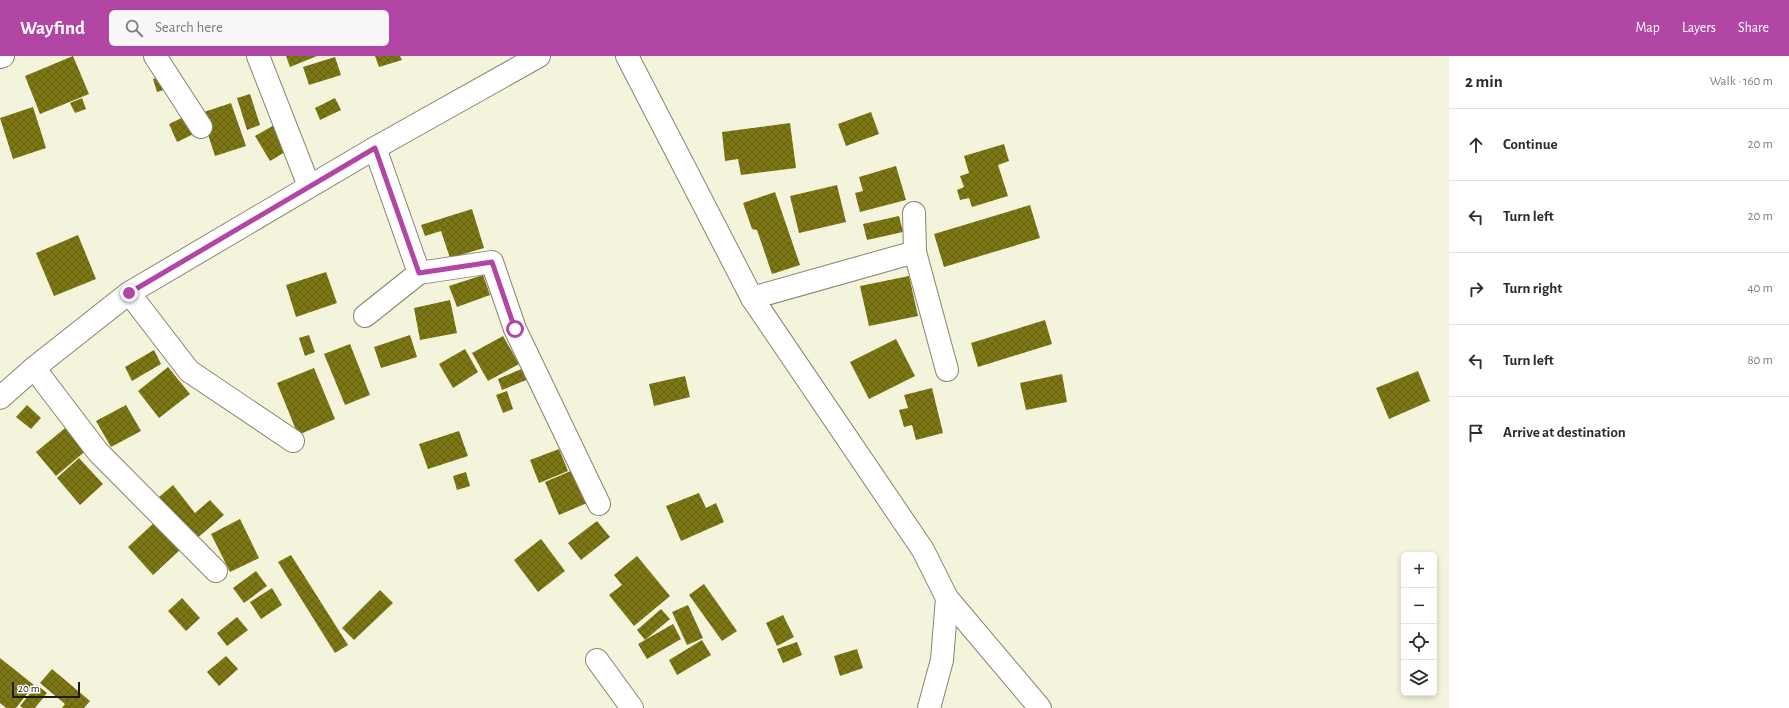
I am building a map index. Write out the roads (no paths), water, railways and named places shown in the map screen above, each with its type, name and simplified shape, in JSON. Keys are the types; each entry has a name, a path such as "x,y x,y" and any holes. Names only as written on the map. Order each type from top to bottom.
{"street":[{"path":"155,56 201,127"},
{"path":"258,56 309,186"},
{"path":"0,398 34,368 129,293 309,186 539,56"},
{"path":"627,56 752,298 923,550 947,598 1040,708"},
{"path":"375,148 419,273"},
{"path":"914,213 915,252 947,370"},
{"path":"752,298 915,252"},
{"path":"365,316 419,273 492,262 515,329 599,504"},
{"path":"129,293 189,371 293,441"},
{"path":"34,368 98,452 216,571"},
{"path":"929,708 942,660 947,598"},
{"path":"597,660 632,708"}]}
